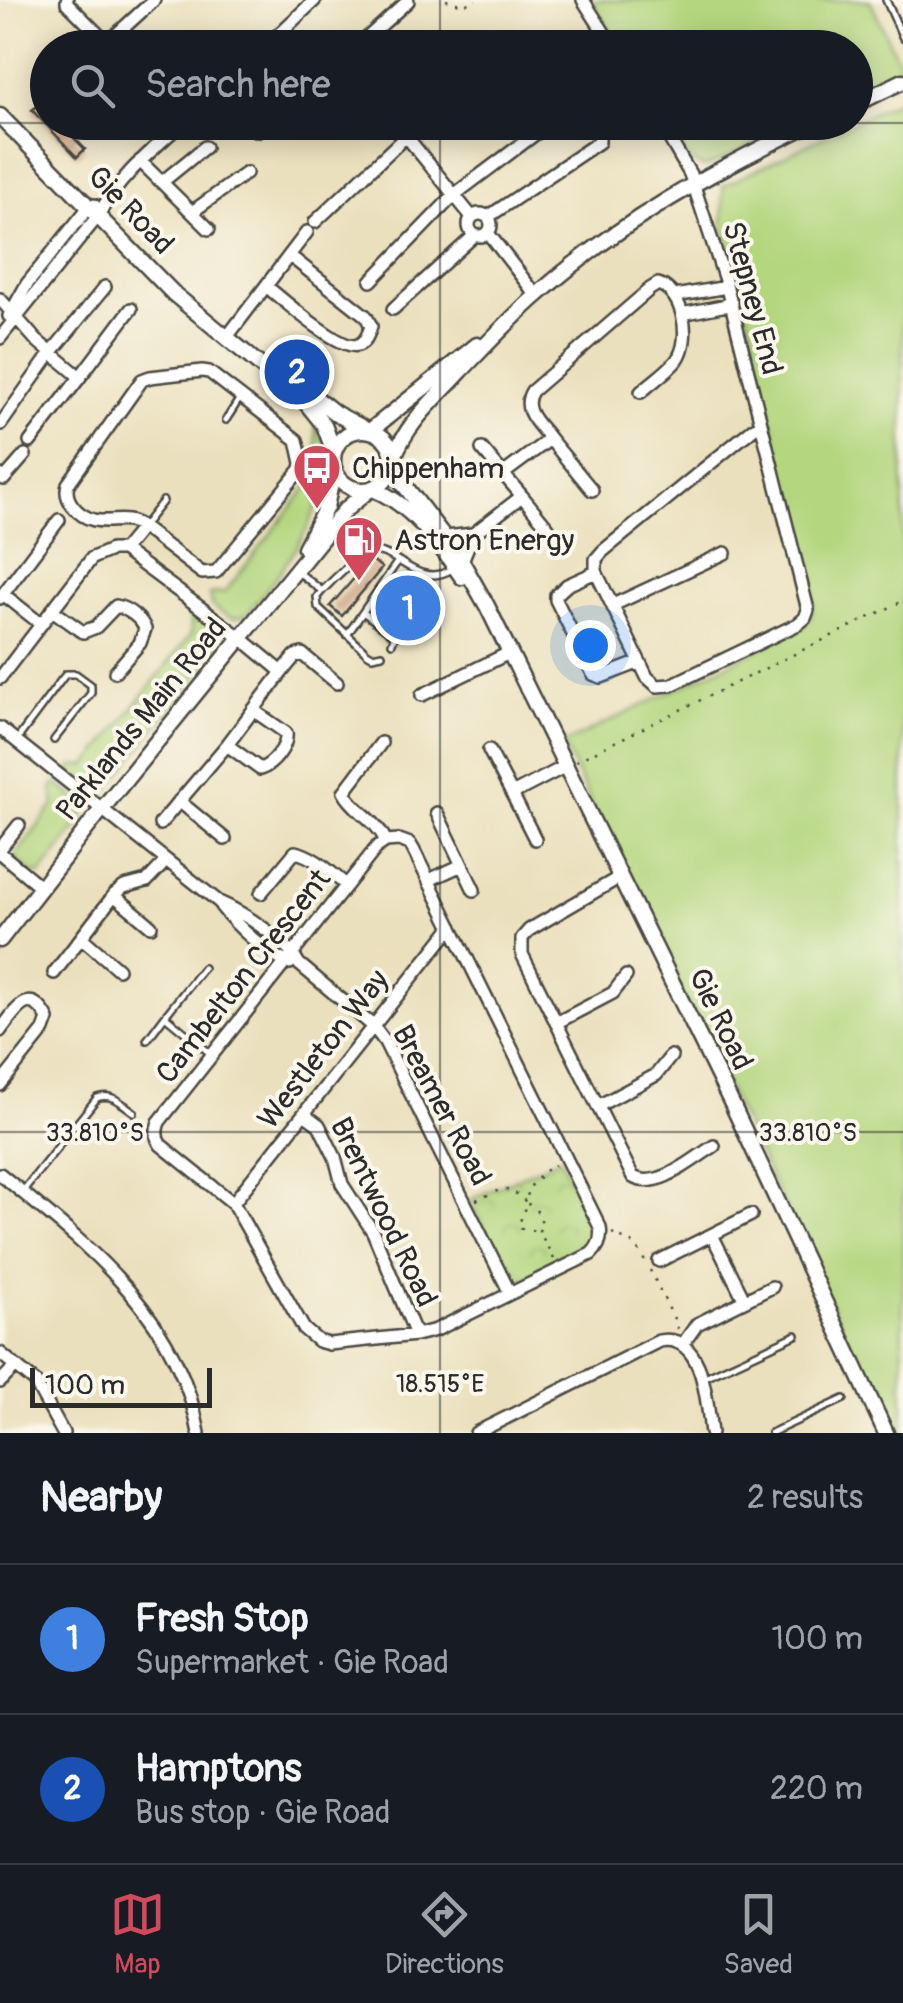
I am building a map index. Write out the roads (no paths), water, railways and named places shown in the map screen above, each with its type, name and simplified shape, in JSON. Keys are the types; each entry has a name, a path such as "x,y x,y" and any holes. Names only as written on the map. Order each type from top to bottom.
{"street":[{"path":"67,0 94,30"},
{"path":"124,30 154,0"},
{"path":"283,30 315,0"},
{"path":"583,0 602,30"},
{"path":"376,30 408,2"},
{"path":"873,96 903,81"},
{"name":"Gie Road","path":"0,116 174,294 315,414 329,434 334,452"},
{"path":"2,336 27,284 164,140"},
{"path":"227,337 311,227 402,140"},
{"path":"409,140 472,217"},
{"path":"371,280 454,195 527,140"},
{"path":"488,217 599,140"},
{"name":"Stepney End","path":"640,662 653,684 671,685 798,624 807,614 808,606 732,304 690,174 670,140"},
{"path":"498,331 368,430 347,434 338,442 334,469 346,485 358,490 371,489 388,478 400,443 419,415 536,295 614,234 692,185 779,140"},
{"path":"162,182 204,147"},
{"path":"140,161 208,228"},
{"path":"192,212 246,173"},
{"path":"393,309 491,225 488,217 472,217"},
{"path":"472,217 469,226 481,234 536,295"},
{"path":"266,286 347,346 358,346 366,340 371,326 366,316 290,256"},
{"path":"592,490 527,409 526,400 658,284 675,296 682,314 682,351 641,392"},
{"path":"1,424 51,352 105,287"},
{"path":"675,296 727,288"},
{"path":"0,299 36,340 80,376"},
{"path":"682,314 732,304"},
{"path":"2,479 131,309"},
{"name":"Gie Road","path":"227,337 242,343 328,407 368,430"},
{"path":"209,372 295,436 300,469 216,572 202,573 142,527 134,521 85,516 71,504 66,492 142,380 209,372"},
{"path":"596,572 567,586 556,595 556,600 592,674 602,677 640,662 596,572 600,553 761,425"},
{"path":"368,430 388,441 394,460"},
{"path":"504,474 550,439"},
{"path":"482,450 550,529"},
{"name":"Gie Road","path":"394,460 402,481 446,537 499,632 786,1216 886,1433"},
{"name":"Parklands Main Road","path":"293,573 328,502 334,469"},
{"name":"Gie Road","path":"371,489 384,493 407,510 458,564"},
{"name":"Parklands Main Road","path":"0,940 293,573 345,510 371,489"},
{"path":"458,564 473,534 522,496"},
{"path":"41,624 1,596 59,520"},
{"path":"122,550 142,527"},
{"path":"446,537 473,534"},
{"path":"0,678 92,558 110,550 122,550 282,672"},
{"path":"613,605 725,552"},
{"path":"52,610 80,631 96,627 116,606 143,624 140,642 115,672"},
{"path":"422,695 509,652"},
{"path":"160,824 295,656 302,654 337,683"},
{"path":"227,744 255,766 264,768 285,744 286,733 253,710"},
{"name":"Breamer Road","path":"1,731 219,902 244,913 292,960 373,1026 385,1042 510,1293"},
{"path":"381,743 344,792 371,818 386,840 412,846 452,927"},
{"path":"489,750 535,840"},
{"path":"512,794 566,766"},
{"path":"179,802 224,839"},
{"path":"437,813 474,890"},
{"path":"19,825 0,851 41,888"},
{"name":"Cambelton Crescent","path":"386,840 159,1122 157,1136 162,1145 233,1203 304,1328 324,1343 335,1345 436,1330 560,1269 595,1250 600,1241 601,1232 452,927"},
{"path":"261,894 295,852 302,852 346,885"},
{"path":"54,972 114,895 147,881 166,861"},
{"path":"428,880 462,865"},
{"path":"622,881 529,930 522,938 522,954 628,1169 638,1180 656,1180 714,1146"},
{"path":"114,895 151,926"},
{"name":"Westleton Way","path":"233,1203 452,927"},
{"path":"82,938 118,969"},
{"path":"556,1023 613,993 626,976"},
{"path":"0,1031 16,1008 26,1002 43,1010 48,1019 44,1030 0,1085"},
{"path":"598,1106 656,1075 670,1056"},
{"name":"Brentwood Road","path":"304,1114 320,1125 342,1184 373,1232 416,1335"},
{"path":"0,1174 110,1269 146,1310 182,1372 199,1433"},
{"path":"658,1261 751,1215"},
{"path":"712,1234 744,1299"},
{"path":"680,1342 697,1324 772,1287"},
{"path":"481,1432 669,1339 689,1350 702,1378 711,1430 695,1433"},
{"path":"0,1352 35,1382 64,1433"},
{"path":"0,1382 16,1366"}],"lane":[{"path":"886,0 903,38"},
{"path":"226,420 241,396"},
{"path":"142,527 164,501"},
{"path":"382,654 372,656 318,607 317,597 322,591 364,555 373,552 383,553 425,576 443,574 458,564"},
{"path":"347,636 398,561"},
{"path":"293,573 322,591"},
{"path":"363,612 392,634 392,643"},
{"path":"16,741 66,674 76,674 91,686 91,693 54,740"},
{"path":"147,1040 202,968"},
{"path":"165,1016 212,1055"},
{"path":"22,1192 97,1098 114,1098 134,1112"},
{"path":"702,1378 796,1336"},
{"path":"771,1433 844,1399"}],"place":[{"name":"Hamptons","path":"297,372"},
{"name":"Chippenham","path":"317,510"},
{"name":"Astron Energy","path":"359,582"},
{"name":"Fresh Stop","path":"408,608"}]}
